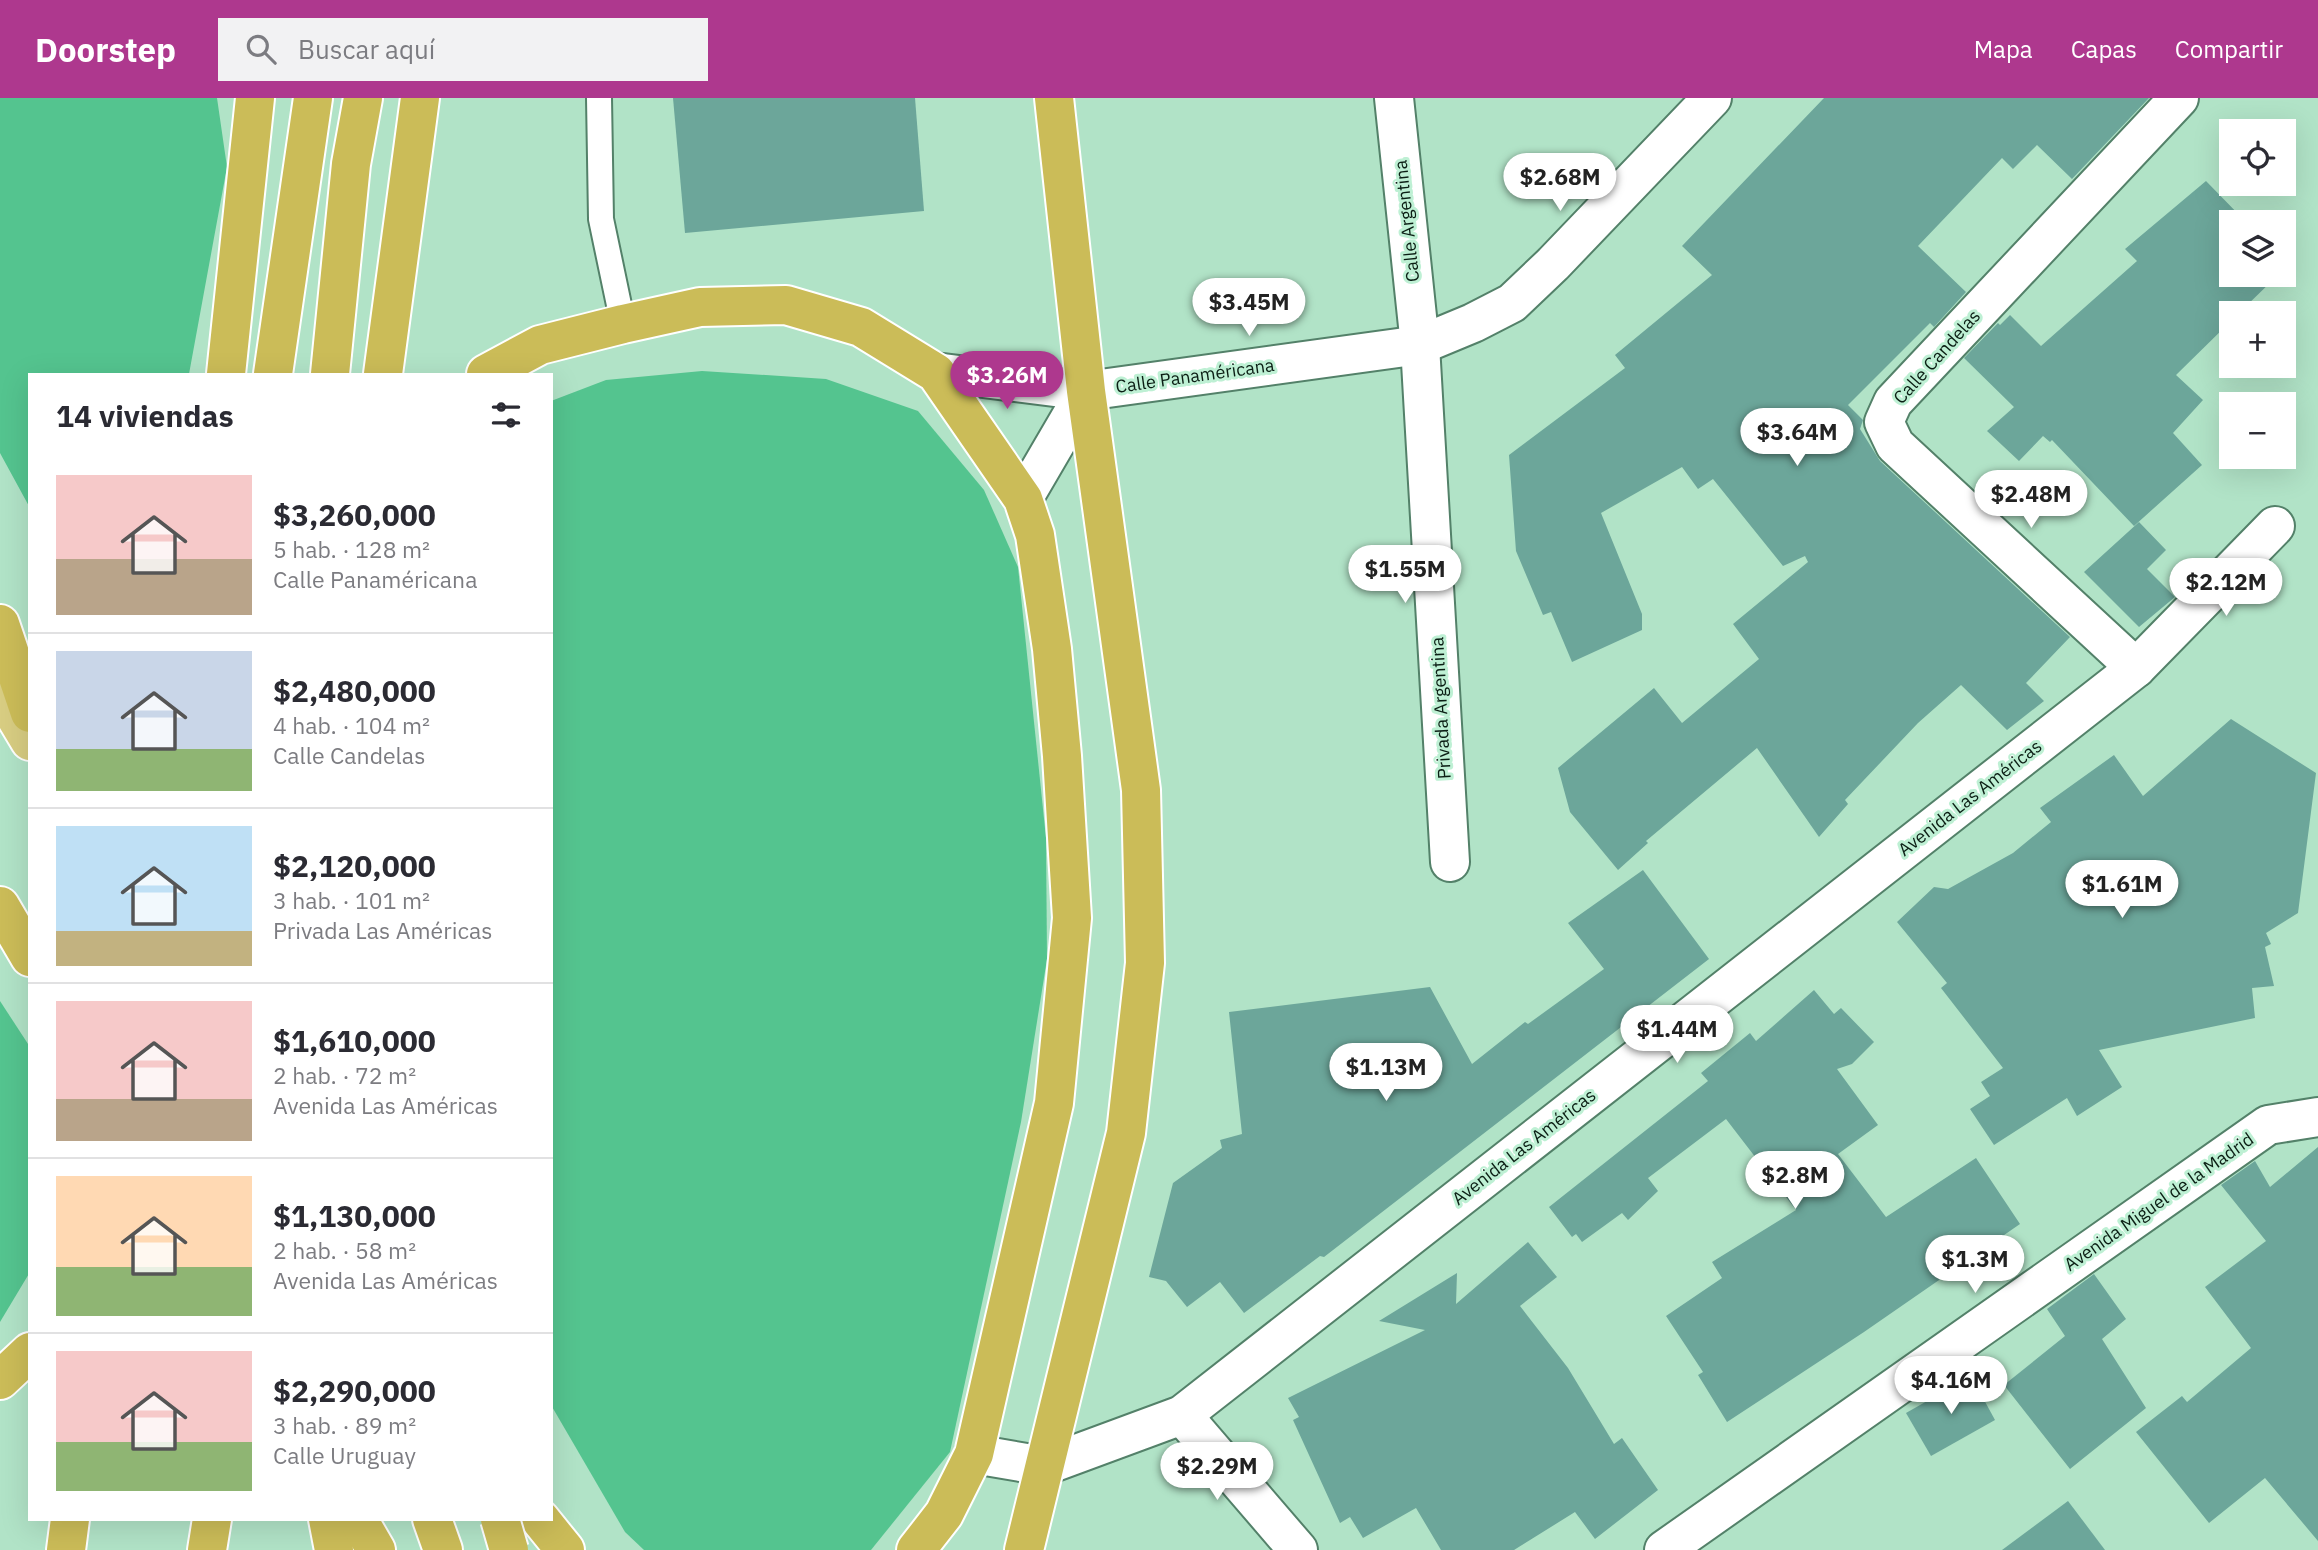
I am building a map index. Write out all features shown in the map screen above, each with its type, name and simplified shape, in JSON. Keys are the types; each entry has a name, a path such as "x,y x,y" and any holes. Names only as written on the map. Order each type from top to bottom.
{"highway":[{"path":"246,98 247,173"},
{"path":"226,373 255,98"},
{"path":"273,373 313,98"},
{"path":"330,373 351,164 363,98"},
{"path":"383,373 420,98"},
{"path":"1024,1550 1126,1133 1146,963 1141,790 1086,391 1054,98"},
{"path":"488,373 540,345 623,324 700,307 786,304 861,327 935,372 1023,499 1035,536 1052,649 1072,918 1054,1102 974,1454 944,1514 916,1550"},
{"path":"0,624 28,707"},
{"path":"0,906 28,954"},
{"path":"0,1380 28,1354"},
{"path":"66,1550 70,1521"},
{"path":"207,1550 212,1521"},
{"path":"328,1521 334,1550"},
{"path":"359,1521 376,1550"},
{"path":"433,1521 443,1550"},
{"path":"493,1521 510,1550"},
{"path":"501,1521 510,1550"},
{"path":"542,1521 565,1550"}],"main road":[{"path":"0,691 28,738"}],"street":[{"name":"Calle Argentina","path":"1394,98 1420,345"},
{"name":"Calle Panaméricana","path":"935,372 1086,391 1420,345 1512,303 1553,264 1712,98"},
{"name":"Calle Candelas","path":"2136,668 1895,444 1884,422 1894,402 2179,98"},
{"name":"Privada Argentina","path":"1420,345 1450,862"},
{"path":"1023,499 1086,391"},
{"name":"Avenida Las Américas","path":"1044,1466 1182,1415 2136,668 2275,526"},
{"name":"Avenida Miguel de la Madrid","path":"1664,1550 2268,1125 2318,1116"},
{"path":"1182,1415 1298,1550"},
{"path":"974,1454 1044,1466"}],"lane":[{"path":"598,98 601,219 623,324"}],"green space":[{"path":"0,98 217,98 227,167 189,373 28,373 28,504 0,453"},
{"path":"702,371 826,379 918,411 984,490 1018,567 1046,838 1047,959 1021,1122 950,1452 871,1550 644,1550 625,1532 553,1408 553,400 606,380"},
{"path":"0,1001 28,1044 28,1275 0,1322"}],"building":[{"path":"673,98 915,98 924,211 685,233"},
{"path":"1824,98 2149,98 2072,179 2037,145 2013,169 2002,158 1918,246 1966,292 1934,327 1930,323 1848,405 1863,420 1860,429 1880,461 2070,637 2026,683 2044,701 2007,730 1961,685 1918,723 1845,800 1848,804 1819,837 1757,748 1646,841 1648,843 1618,870 1570,812 1558,768 1654,688 1682,723 1759,659 1733,624 1808,562 1805,556 1783,566 1713,479 1698,489 1682,467 1601,513 1642,614 1642,630 1572,662 1551,612 1543,615 1516,551 1509,455 1625,368 1615,355 1712,275 1682,246"},
{"path":"2206,181 2234,210 2219,210 2219,287 2266,287 2251,301 2219,301 2219,333 2176,375 2203,400 2173,433 2202,465 2134,526 2052,440 2050,442 2043,436 2019,461 1987,431 2014,407 1964,358 1998,323 2000,325 2010,315 2041,346 2137,261 2125,249"},
{"path":"2139,522 2166,550 2147,569 2175,597 2139,627 2084,572"},
{"path":"2231,719 2316,773 2298,913 2266,933 2271,944 2265,947 2274,986 2252,988 2255,1018 2099,1050 2122,1087 2077,1116 2067,1098 1994,1145 1970,1109 1990,1096 1981,1082 2003,1068 1941,988 1947,983 1897,922 1934,887 1948,889 2013,853 2051,822 2040,808 2114,755 2143,796"},
{"path":"1643,870 1709,959 1324,1257 1320,1256 1244,1313 1220,1282 1187,1307 1166,1281 1149,1277 1173,1183 1222,1148 1220,1140 1242,1134 1229,1012 1430,987 1472,1064 1525,1022 1528,1024 1604,969 1568,923"},
{"path":"1814,990 1834,1014 1841,1008 1874,1042 1852,1064 1837,1069 1878,1125 1838,1154 1886,1217 1976,1158 2020,1224 1864,1332 1727,1422 1698,1375 1703,1372 1666,1316 1722,1278 1712,1262 1796,1210 1726,1119 1648,1178 1658,1191 1628,1220 1622,1213 1582,1242 1576,1234 1572,1237 1549,1207 1708,1081 1701,1073 1750,1033 1756,1041"},
{"path":"2318,1147 2318,1541 2265,1478 2209,1523 2136,1432 2182,1396 2187,1402 2251,1348 2205,1287 2266,1241 2221,1185 2255,1161 2270,1187"},
{"path":"1528,1242 1557,1277 1520,1306 1568,1368 1614,1444 1622,1438 1658,1490 1595,1539 1575,1512 1514,1550 1441,1550 1416,1508 1363,1538 1350,1517 1340,1523 1293,1420 1299,1417 1288,1398 1425,1330 1379,1321 1457,1273 1456,1304"},
{"path":"2094,1274 2126,1319 2102,1339 2146,1408 2070,1469 2004,1385 2065,1336 2047,1309"},
{"path":"1971,1376 1995,1420 1931,1456 1906,1413"},
{"path":"2068,1501 2105,1550 2002,1550"}]}
